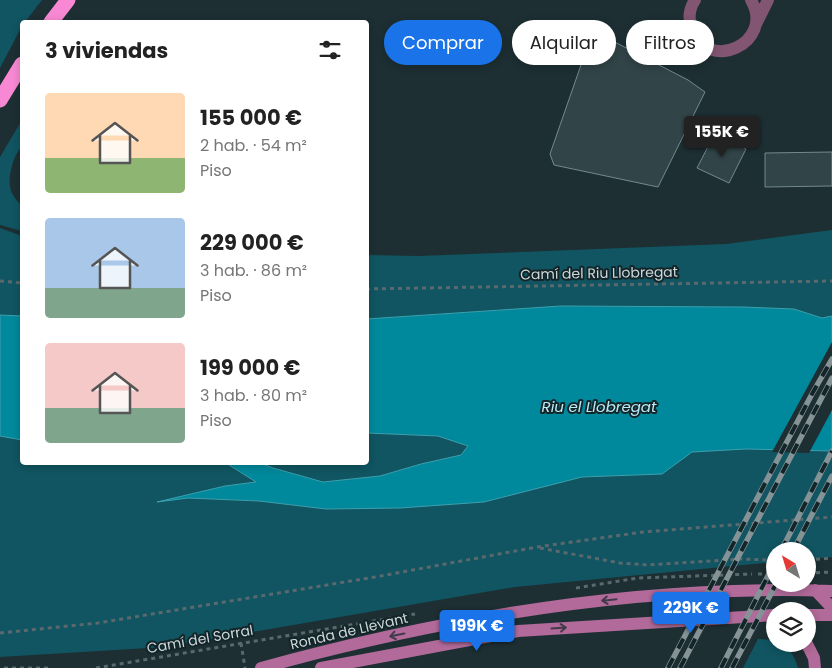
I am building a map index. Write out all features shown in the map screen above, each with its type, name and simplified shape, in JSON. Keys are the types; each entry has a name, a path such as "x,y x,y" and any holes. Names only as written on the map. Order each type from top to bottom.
{"highway":[{"path":"53,20 68,0"},
{"path":"0,100 20,67"}],"main road":[{"name":"Ronda de Llevant","path":"816,590 832,591"},
{"name":"Ronda de Llevant","path":"261,668 339,647 519,611 681,592 766,591"},
{"path":"816,591 832,608"},
{"path":"816,615 832,614"},
{"path":"750,616 766,620"},
{"path":"321,668 518,631 766,616"},
{"path":"811,652 815,668"}],"street":[{"path":"695,0 689,13 691,28 700,42 710,48 721,51 737,48 747,41 768,0"},
{"path":"751,0 756,15 755,26"}],"path":[{"path":"0,281 20,283"},
{"name":"Camí del Riu Llobregat","path":"369,289 832,281"},
{"path":"0,633 98,623 374,577 537,547 643,532 832,518"},
{"path":"537,547 620,563 648,566 740,559 766,560"},
{"path":"816,559 832,558"},
{"path":"816,572 832,572"},
{"name":"Camí del Sorral","path":"96,668 308,632"},
{"path":"241,643 245,668"},
{"path":"4,668 48,668"}],"shaded area":[{"path":"0,0 42,0 27,20 20,20 20,30 0,68"},
{"path":"20,123 20,149 14,159 10,182 13,195 20,204 20,230 0,225 0,157"},
{"path":"0,228 20,235 20,316 0,315"},
{"path":"832,230 832,316 822,318 794,309 743,307 561,306 369,319 369,255 419,256 726,244"},
{"path":"369,433 438,436 468,446 461,455 380,476 323,482 265,465 369,465"},
{"path":"0,436 20,440 20,465 229,465 257,482 225,486 163,501 188,498 259,501 326,509 484,502 582,477 661,473 692,452 746,449 832,451 832,557 816,558 816,542 766,542 766,563 515,587 165,647 0,657"},
{"path":"758,639 766,639 766,652 790,652 798,668 743,668"}],"water":[{"name":"Riu el Llobregat","path":"561,306 743,307 794,309 822,318 832,316 832,451 746,449 692,452 662,474 582,477 484,502 400,508 326,509 259,501 188,498 157,502 225,486 256,482 229,465 265,465 323,482 380,476 461,455 468,446 438,436 369,433 369,319"},
{"path":"0,315 20,316 20,440 0,436"}],"pier":[{"path":"832,342 832,410 809,453 772,452"}],"building":[{"path":"616,43 626,48 626,65 659,65 688,80 705,92 658,187 554,165 550,154 581,65 616,65"},
{"path":"715,133 746,149 729,183 697,168"},
{"path":"832,152 832,186 765,187 765,153"}],"railway":[{"path":"668,668 832,359"},
{"path":"680,668 832,378"},
{"path":"786,542 832,451"},
{"path":"798,542 832,476"},
{"path":"721,668 766,580"},
{"path":"732,668 772,592"}]}
